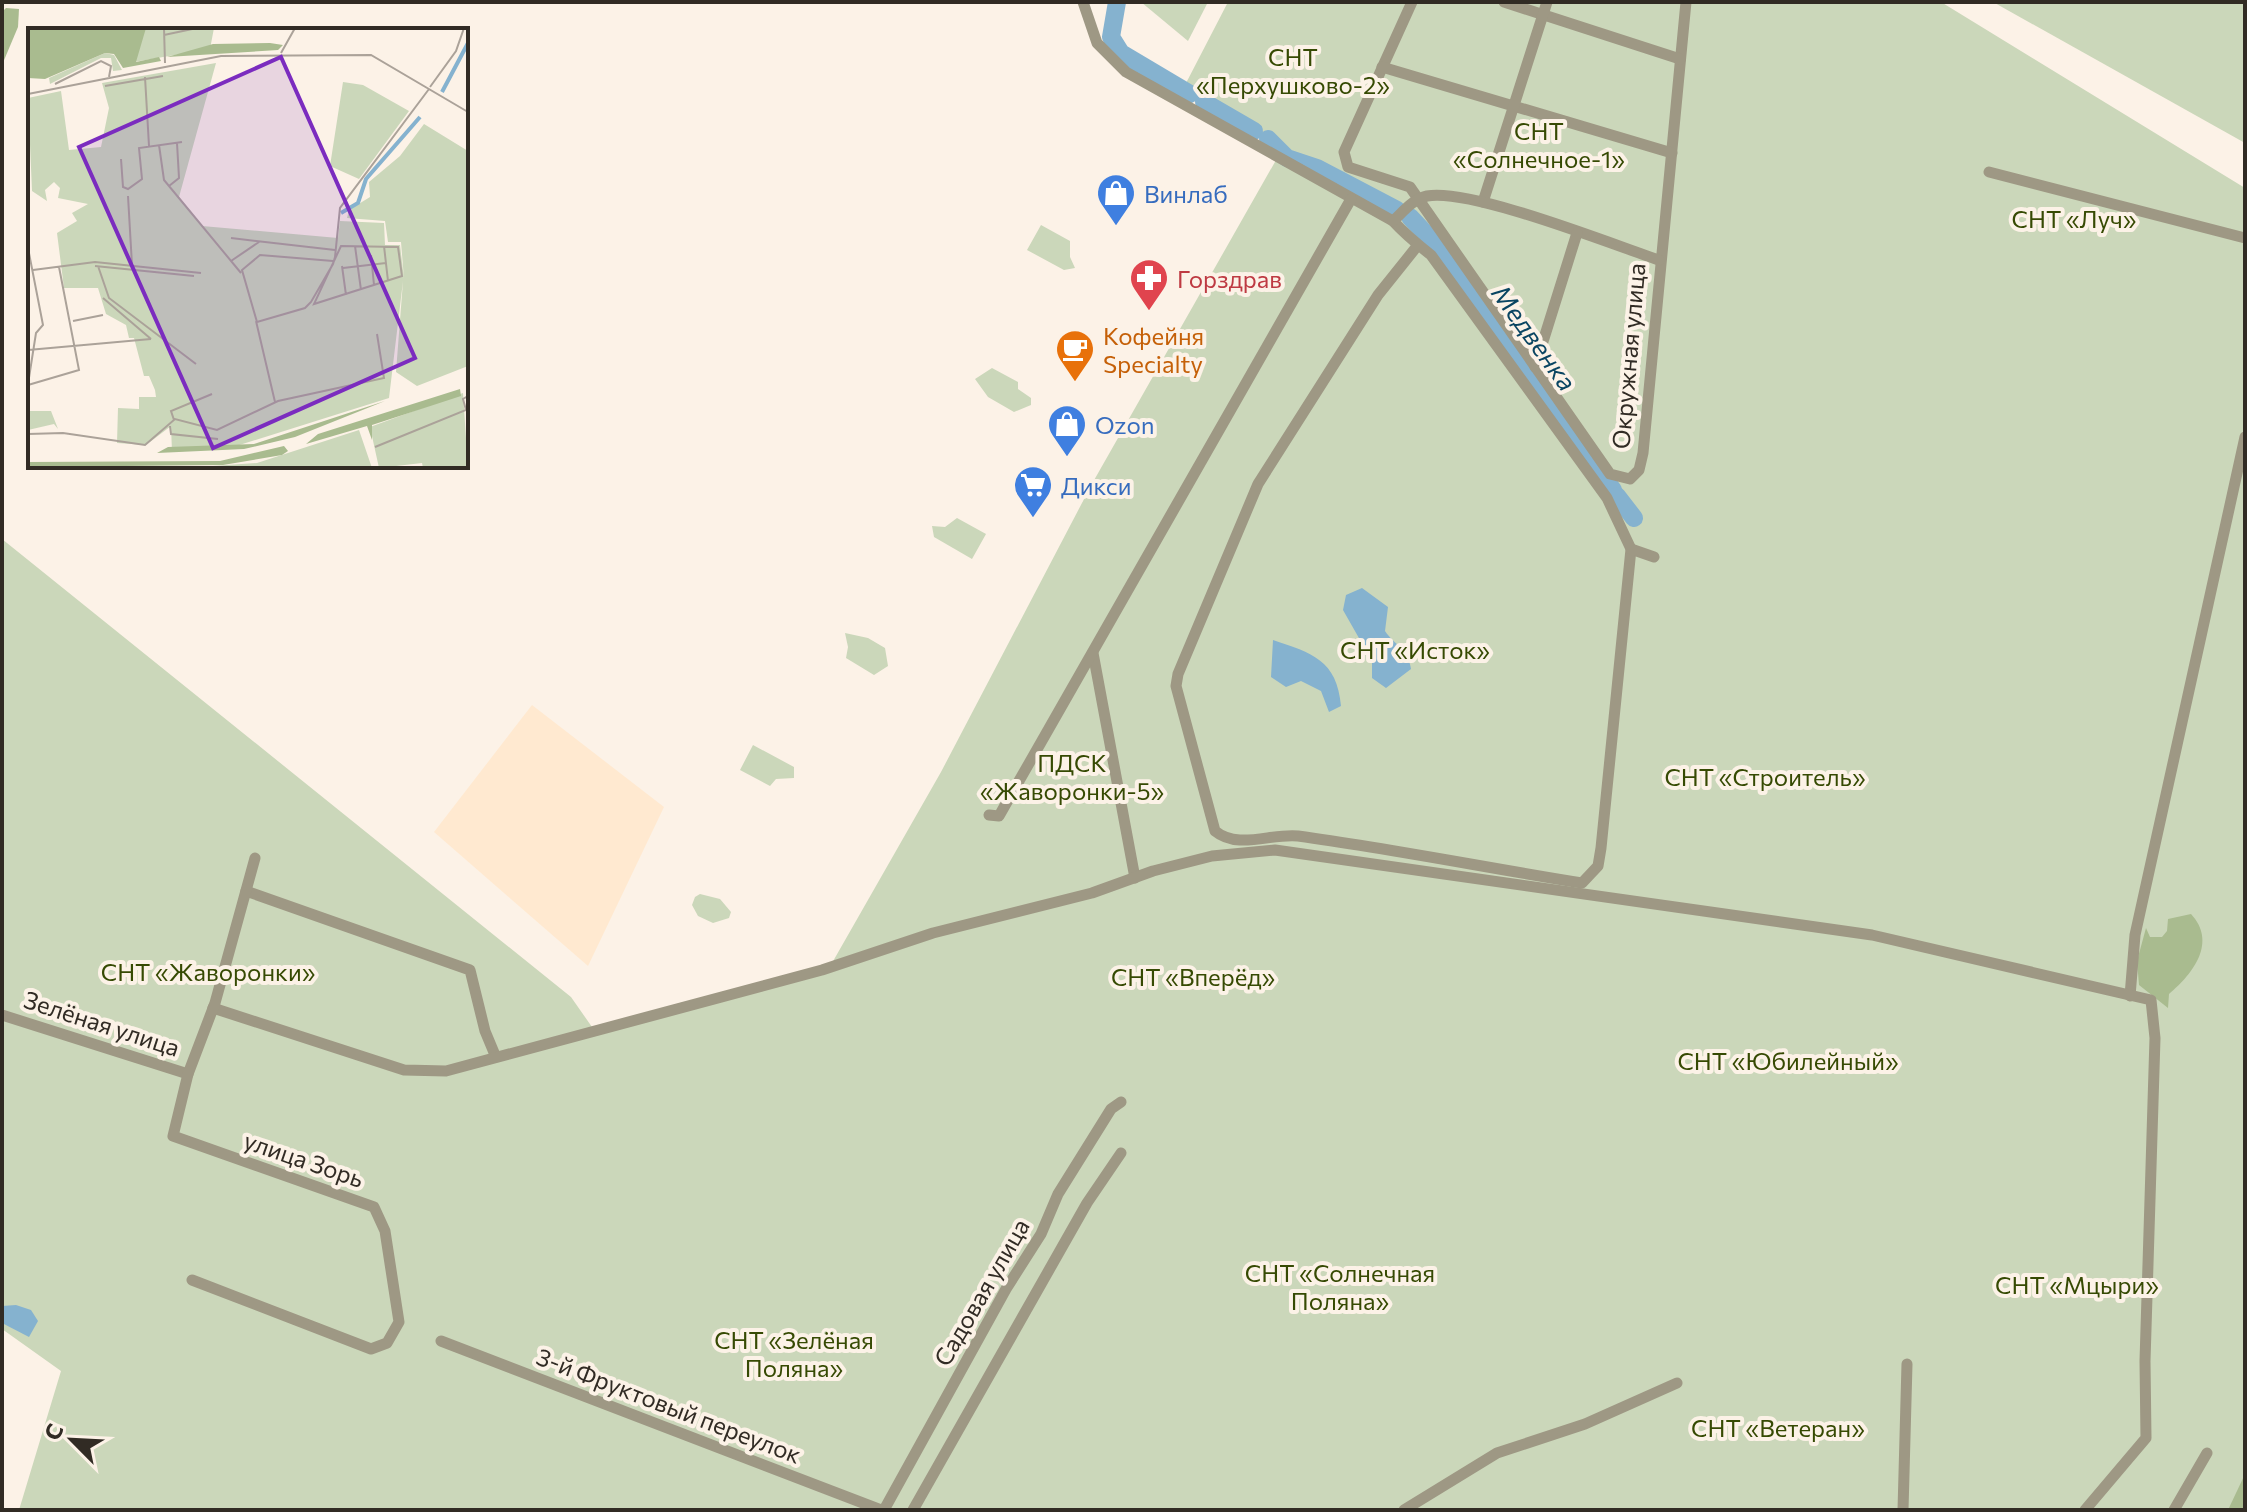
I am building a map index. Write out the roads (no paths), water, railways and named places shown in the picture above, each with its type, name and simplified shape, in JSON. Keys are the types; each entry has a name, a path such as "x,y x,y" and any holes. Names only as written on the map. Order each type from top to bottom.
{"street":[{"path":"1083,2 1097,43 1126,72 1393,221 1431,255 1607,498 1631,549 1601,848 1598,866 1582,883 1294,836 1235,840 1215,831 1176,686 1178,674 1258,484 1378,295 1418,245"},
{"name":"Окружная улица","path":"1412,2 1344,152 1344,160 1348,167 1410,187 1610,474 1630,479 1639,470 1643,453 1686,2"},
{"path":"1504,2 1545,8 1680,59"},
{"path":"1483,202 1545,8"},
{"path":"1382,67 1672,153"},
{"path":"1989,172 2245,238"},
{"path":"1393,221 1418,198 1438,195 1483,202 1659,260"},
{"path":"989,815 999,816 1351,199"},
{"path":"1535,367 1577,233"},
{"path":"2130,996 2135,935 2245,437"},
{"path":"1631,549 1654,557"},
{"path":"1093,653 1135,878"},
{"path":"213,1008 404,1070 446,1071 495,1055 694,1006 822,970 933,933 1092,893 1212,856 1284,850 1872,935 2130,996 2154,1003 2145,1361 2146,1438 2085,1510"},
{"path":"188,1074 213,1008 255,858"},
{"path":"246,891 470,970 495,1055"},
{"name":"Зелёная улица","path":"2,1015 188,1074"},
{"name":"улица Зорь","path":"188,1074 173,1136 374,1207 385,1231 399,1322 387,1343 371,1349 192,1280"},
{"name":"Садовая улица","path":"882,1510 1006,1289 1041,1234 1058,1194 1111,1109 1121,1102"},
{"path":"913,1510 1087,1203 1121,1153"},
{"name":"3-й Фруктовый переулок","path":"441,1341 882,1510"},
{"path":"1903,1510 1907,1364"},
{"path":"1404,1510 1497,1453 1585,1424 1677,1383"},
{"path":"2174,1510 2207,1453"}],"water":[{"path":"1362,588 1388,607 1385,631 1404,652 1411,669 1386,688 1372,678 1372,661 1343,610 1346,595"},
{"path":"1273,640 1311,654 1328,668 1339,690 1341,706 1329,712 1321,691 1301,681 1286,687 1271,677"},
{"path":"16,1305 31,1310 38,1321 29,1337 2,1323 2,1306"}],"waterway":[{"name":"Медвенка","path":"1117,2 1111,37 1121,53 1190,94"},
{"name":"Медвенка","path":"1204,102 1254,131"},
{"name":"Медвенка","path":"1268,139 1287,158 1317,168 1397,210"},
{"name":"Медвенка","path":"1410,217 1439,248 1613,490"},
{"name":"Медвенка","path":"1617,496 1634,518"}],"place":[{"name":"Винлаб","path":"1116,227"},
{"name":"Горздрав","path":"1149,312"},
{"name":"Кофейня Specialty","path":"1075,383"},
{"name":"Ozon","path":"1067,458"},
{"name":"Дикси","path":"1033,519"}],"park label":[{"name":"СНТ «Перхушково-2»","path":"1293,70"},
{"name":"СНТ «Солнечное-1»","path":"1539,144"},
{"name":"СНТ «Луч»","path":"2074,218"},
{"name":"СНТ «Исток»","path":"1415,649"},
{"name":"ПДСК «Жаворонки-5»","path":"1072,776"},
{"name":"СНТ «Строитель»","path":"1765,776"},
{"name":"СНТ «Жаворонки»","path":"208,971"},
{"name":"СНТ «Вперёд»","path":"1193,976"},
{"name":"СНТ «Юбилейный»","path":"1788,1060"},
{"name":"СНТ «Мцыри»","path":"2077,1284"},
{"name":"СНТ «Солнечная Поляна»","path":"1340,1286"},
{"name":"СНТ «Зелёная Поляна»","path":"794,1353"},
{"name":"СНТ «Ветеран»","path":"1778,1427"}]}
